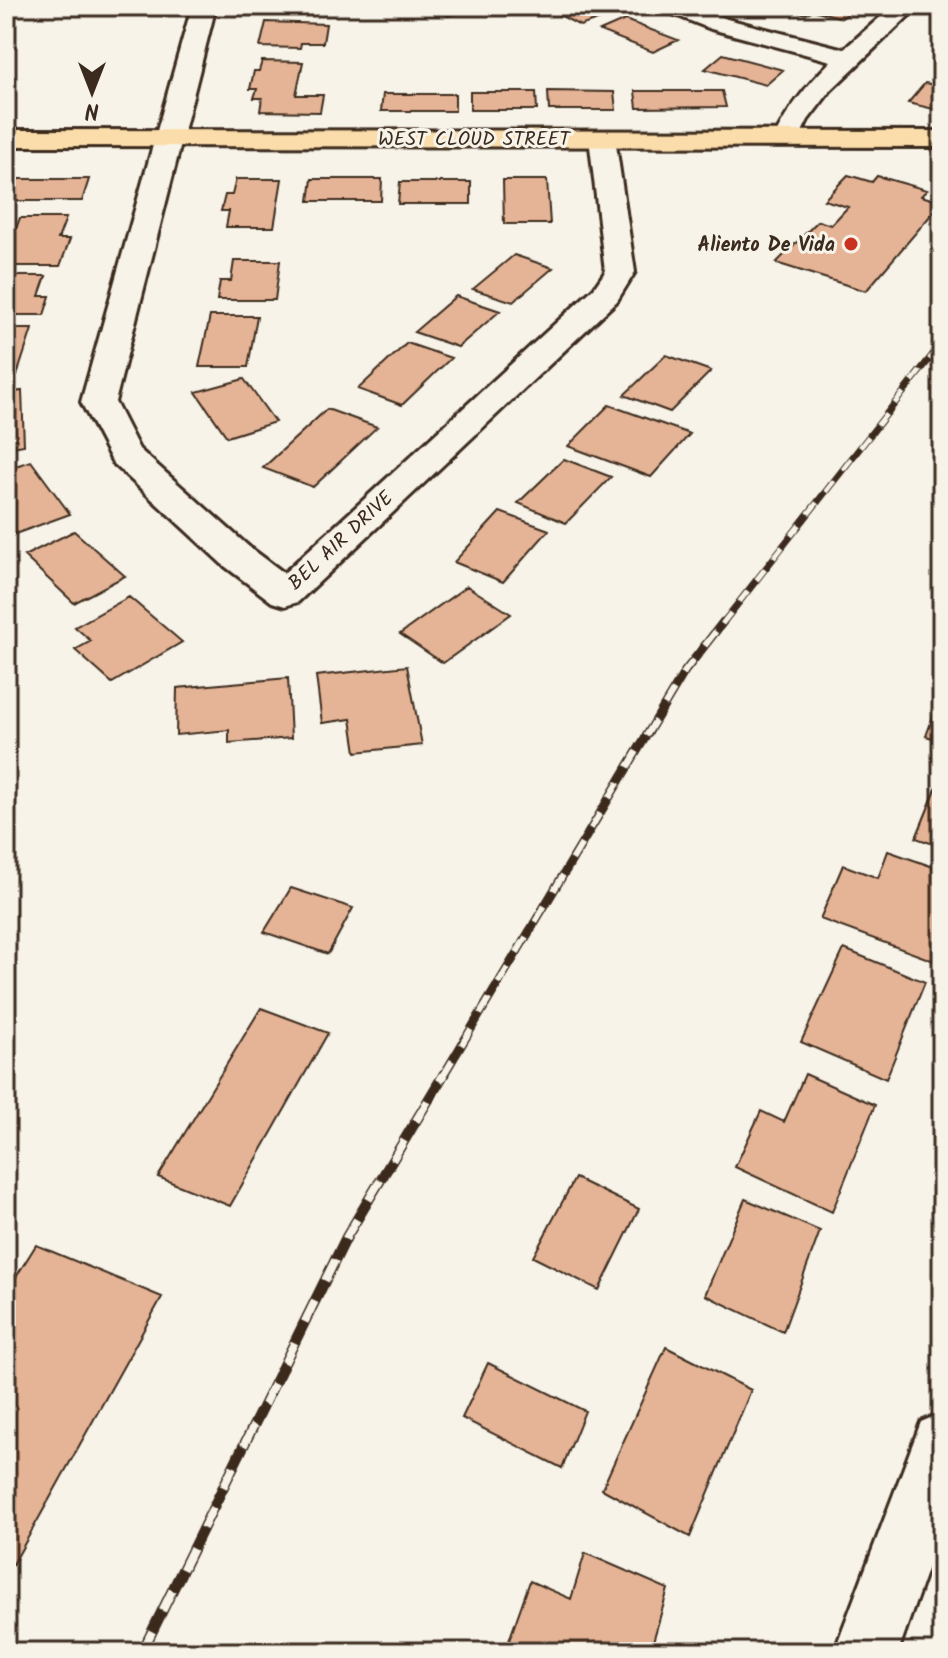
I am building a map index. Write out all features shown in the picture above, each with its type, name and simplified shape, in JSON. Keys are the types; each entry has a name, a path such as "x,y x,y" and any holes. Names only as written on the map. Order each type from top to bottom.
{"main road":[{"name":"WEST CLOUD STREET","path":"6,138 942,139"}],"street":[{"path":"167,139 204,6"},
{"path":"673,6 719,24 850,58"},
{"path":"787,138 794,119 850,58 907,6"},
{"name":"BEL AIR DRIVE","path":"167,139 98,402 125,455 235,555 285,593 606,294 620,272 602,138"},
{"path":"866,1652 942,1443"}],"building":[{"path":"270,6 329,6 329,12 269,13"},
{"path":"432,6 479,6 481,7 448,16"},
{"path":"543,6 589,6 609,16 580,26"},
{"path":"858,6 842,18 813,10 806,14 782,8"},
{"path":"625,20 678,40 653,52 600,31"},
{"path":"266,22 326,24 323,43 301,43 300,48 260,47"},
{"path":"723,54 783,70 766,85 705,69"},
{"path":"262,61 303,62 296,95 323,95 320,112 260,111 262,98 254,98 257,89 250,89 254,71 259,71"},
{"path":"925,83 942,87 942,111 908,103"},
{"path":"548,91 614,92 616,110 549,110"},
{"path":"635,91 722,91 726,107 637,108"},
{"path":"470,92 536,92 537,110 470,110"},
{"path":"383,94 455,94 455,111 381,111"},
{"name":"Aliento De Vida","path":"848,175 872,182 877,176 927,190 921,196 942,202 866,291 776,263 818,221 831,225 848,207 824,200"},
{"path":"6,179 89,179 82,201 6,201"},
{"path":"236,179 282,179 274,227 226,227 229,211 221,211 225,195 232,195"},
{"path":"312,179 382,179 381,201 309,201"},
{"path":"503,180 547,180 550,224 504,224"},
{"path":"400,182 471,182 471,204 398,204"},
{"path":"20,218 66,218 58,239 70,239 60,266 6,266 6,254"},
{"path":"514,255 553,268 513,302 473,289"},
{"path":"234,261 280,261 275,300 217,300 220,281 231,281"},
{"path":"6,276 46,276 39,296 50,296 44,315 6,315"},
{"path":"456,296 500,311 458,347 414,332"},
{"path":"210,316 257,316 248,367 199,367"},
{"path":"6,329 32,329 17,375 6,375"},
{"path":"407,343 451,358 402,405 358,389"},
{"path":"666,355 711,371 670,412 624,395"},
{"path":"244,379 275,422 227,437 196,392"},
{"path":"22,391 24,445 6,448 6,393"},
{"path":"609,405 690,434 651,477 568,446"},
{"path":"327,409 377,427 313,487 263,468"},
{"path":"564,459 611,477 566,523 518,503"},
{"path":"31,461 70,514 15,534 6,521 6,469"},
{"path":"500,512 549,530 503,582 454,562"},
{"path":"74,531 125,576 74,603 24,556"},
{"path":"467,586 511,614 443,663 400,634"},
{"path":"129,597 182,642 112,683 75,650 91,641 75,627"},
{"path":"407,666 422,745 356,752 351,719 322,723 316,676"},
{"path":"288,678 291,738 229,743 229,730 176,735 177,688"},
{"path":"942,692 942,741 926,736"},
{"path":"942,774 942,847 916,838"},
{"path":"888,851 942,870 942,939 934,961 820,919 843,865 878,878"},
{"path":"291,888 353,908 328,954 264,932"},
{"path":"844,949 925,982 886,1079 801,1042"},
{"path":"261,1008 328,1033 230,1206 158,1177"},
{"path":"805,1074 875,1105 832,1212 735,1167 761,1111 784,1122"},
{"path":"575,1178 639,1209 599,1290 533,1257"},
{"path":"745,1199 820,1231 783,1332 705,1295"},
{"path":"36,1245 162,1297 6,1577 6,1293"},
{"path":"666,1347 751,1390 690,1537 602,1489"},
{"path":"488,1363 585,1411 562,1468 462,1418"},
{"path":"585,1553 668,1589 650,1652 505,1652 530,1581 571,1599"}],"railway":[{"path":"722,624 942,343"},
{"path":"443,1076 685,671 723,622"},
{"path":"142,1652 347,1236 444,1074"}],"place":[{"name":"Aliento De Vida","path":"851,244"}]}
